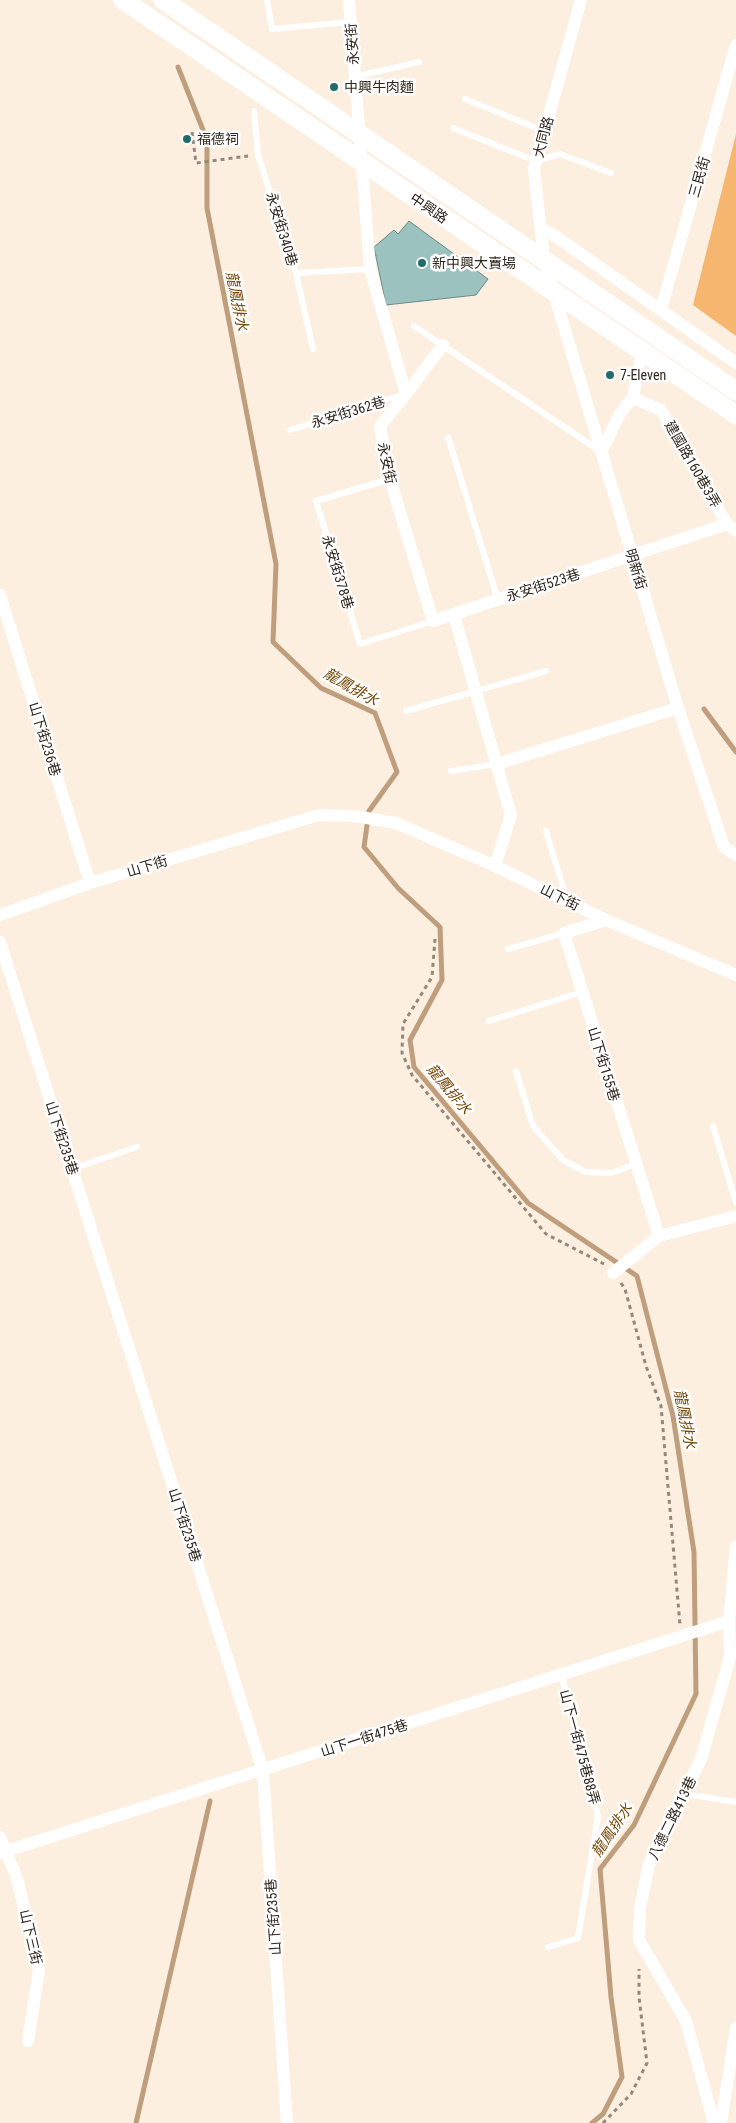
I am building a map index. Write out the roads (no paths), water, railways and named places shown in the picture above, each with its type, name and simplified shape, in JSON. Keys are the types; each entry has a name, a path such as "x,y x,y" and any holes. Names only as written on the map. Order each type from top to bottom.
{"street":[{"name":"中興路","path":"123,0 363,164 550,276 736,391"},
{"name":"中興路","path":"162,0 358,134 550,276 643,352 736,415"},
{"name":"永安街","path":"349,0 370,269 406,394 380,426 390,479 433,621"},
{"name":"大同路","path":"550,276 540,229 534,169 581,0"},
{"name":"三民街","path":"661,309 736,45"},
{"path":"540,229 551,233 736,363"},
{"name":"明新街","path":"550,276 678,708 724,847 736,855"},
{"path":"406,394 443,346"},
{"path":"601,452 611,435 621,409 633,398 643,352"},
{"name":"建國路160巷3弄","path":"633,398 661,410 732,527"},
{"name":"永安街523巷","path":"454,614 732,527"},
{"name":"山下街236巷","path":"0,595 90,883"},
{"path":"433,621 454,614 512,815 495,866"},
{"path":"497,764 678,708"},
{"name":"山下街","path":"0,914 90,883 319,815 355,816 384,820 495,866 606,920 736,975"},
{"path":"564,933 606,920"},
{"name":"山下街155巷","path":"564,933 659,1236"},
{"name":"山下街235巷","path":"0,942 263,1771 287,2123"},
{"path":"615,1272 659,1236 736,1216"},
{"name":"八德二路413巷","path":"714,2123 686,2021 639,1940 640,1908 649,1864 701,1759 730,1657 729,1621 736,1547"},
{"name":"山下一街475巷","path":"4,1852 263,1771 560,1673 729,1621"},
{"name":"山下三街","path":"0,1837 4,1852 17,1878 39,1970 28,2041"},
{"path":"721,2123 736,2028"}],"lane":[{"path":"268,0 272,29 350,22"},
{"path":"354,77 419,62"},
{"path":"465,99 544,131"},
{"name":"永安街340巷","path":"254,111 258,154 296,273 370,269"},
{"path":"453,128 536,162 560,154 611,173"},
{"path":"296,273 313,350"},
{"path":"414,326 601,452"},
{"name":"永安街362巷","path":"290,430 406,394"},
{"path":"448,437 498,600"},
{"name":"永安街378巷","path":"390,479 316,501 360,644 433,621"},
{"path":"406,711 546,671"},
{"path":"451,771 497,764"},
{"path":"546,831 568,901"},
{"path":"508,949 564,933"},
{"path":"488,1021 582,992"},
{"path":"516,1071 533,1126 564,1160 585,1172 603,1173 611,1173 636,1164"},
{"path":"713,1126 736,1203"},
{"path":"72,1169 137,1147"},
{"name":"山下一街475巷88弄","path":"548,1947 578,1938 598,1816 560,1673"},
{"path":"685,1794 736,1802"}],"waterway":[{"name":"龍鳳排水","path":"178,67 207,140 207,208 276,564 273,642 321,688 375,713 397,772 369,811 364,847 398,888 440,927 442,980 410,1040 414,1067 528,1203 637,1276 673,1416 694,1552 696,1694 634,1825 600,1869 611,1997 622,2077 603,2114 592,2123"},
{"path":"704,709 736,752"},
{"path":"136,2123 210,1801"}],"place":[{"name":"中興牛肉麵","path":"334,87"},
{"name":"福德祠","path":"187,139"},
{"name":"新中興大賣場","path":"422,263"},
{"name":"7-Eleven","path":"610,375"}]}
